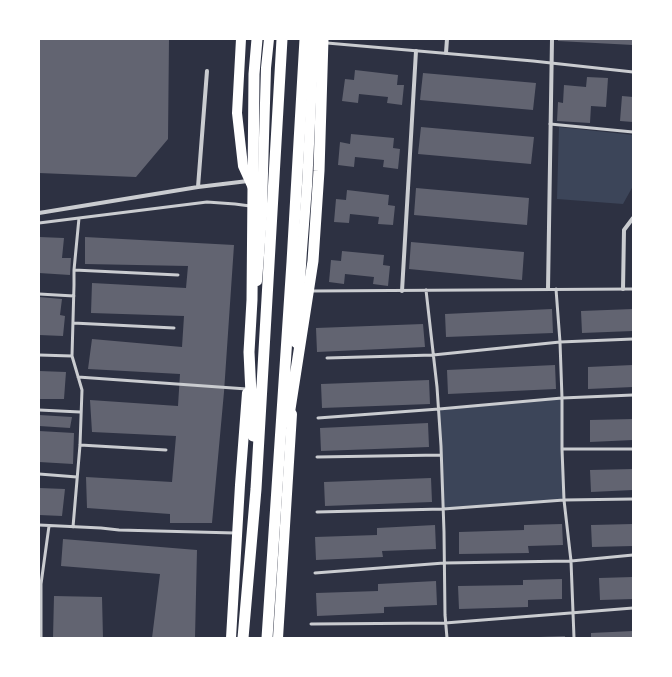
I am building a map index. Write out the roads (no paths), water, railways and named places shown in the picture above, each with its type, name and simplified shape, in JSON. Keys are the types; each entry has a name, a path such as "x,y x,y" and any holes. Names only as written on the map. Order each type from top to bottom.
{"highway":[{"path":"256,489 249,352 252,300 254,74 257,39"},
{"path":"243,638 256,489 282,39"},
{"path":"267,638 305,39"},
{"path":"277,490 314,261 326,40"}],"main road":[{"path":"241,39 237,113 243,166 262,208"},
{"path":"231,638 247,389 262,216 266,68 269,39"},
{"path":"278,638 299,291 307,186 314,39"},
{"path":"307,186 324,86 326,40"}],"street":[{"path":"446,54 447,39"},
{"path":"548,289 552,39"},
{"path":"402,291 416,51"},
{"path":"198,187 207,71"},
{"path":"39,213 249,180"},
{"path":"623,289 624,230 633,218"}],"lane":[{"path":"326,40 416,51 633,72"},
{"path":"550,124 633,132"},
{"path":"39,223 207,202 262,208"},
{"path":"73,527 80,445 82,390 72,356 74,270 79,218"},
{"path":"74,270 178,276"},
{"path":"556,289 560,342 564,500 571,562 574,638"},
{"path":"299,291 633,289"},
{"path":"426,290 439,409 442,455 446,638"},
{"path":"39,294 74,296"},
{"path":"73,323 174,328"},
{"path":"327,358 433,355 560,342 633,339"},
{"path":"39,355 72,356"},
{"path":"78,377 247,389"},
{"path":"318,418 562,398 633,395"},
{"path":"39,410 80,412"},
{"path":"80,445 166,450"},
{"path":"562,449 633,449"},
{"path":"317,457 442,455"},
{"path":"39,474 77,477"},
{"path":"317,512 443,509 564,500 633,499"},
{"path":"39,525 119,530 237,533"},
{"path":"41,638 40,584 49,526"},
{"path":"315,573 444,563 571,562 633,555"},
{"path":"311,624 445,624 633,608"}]}
